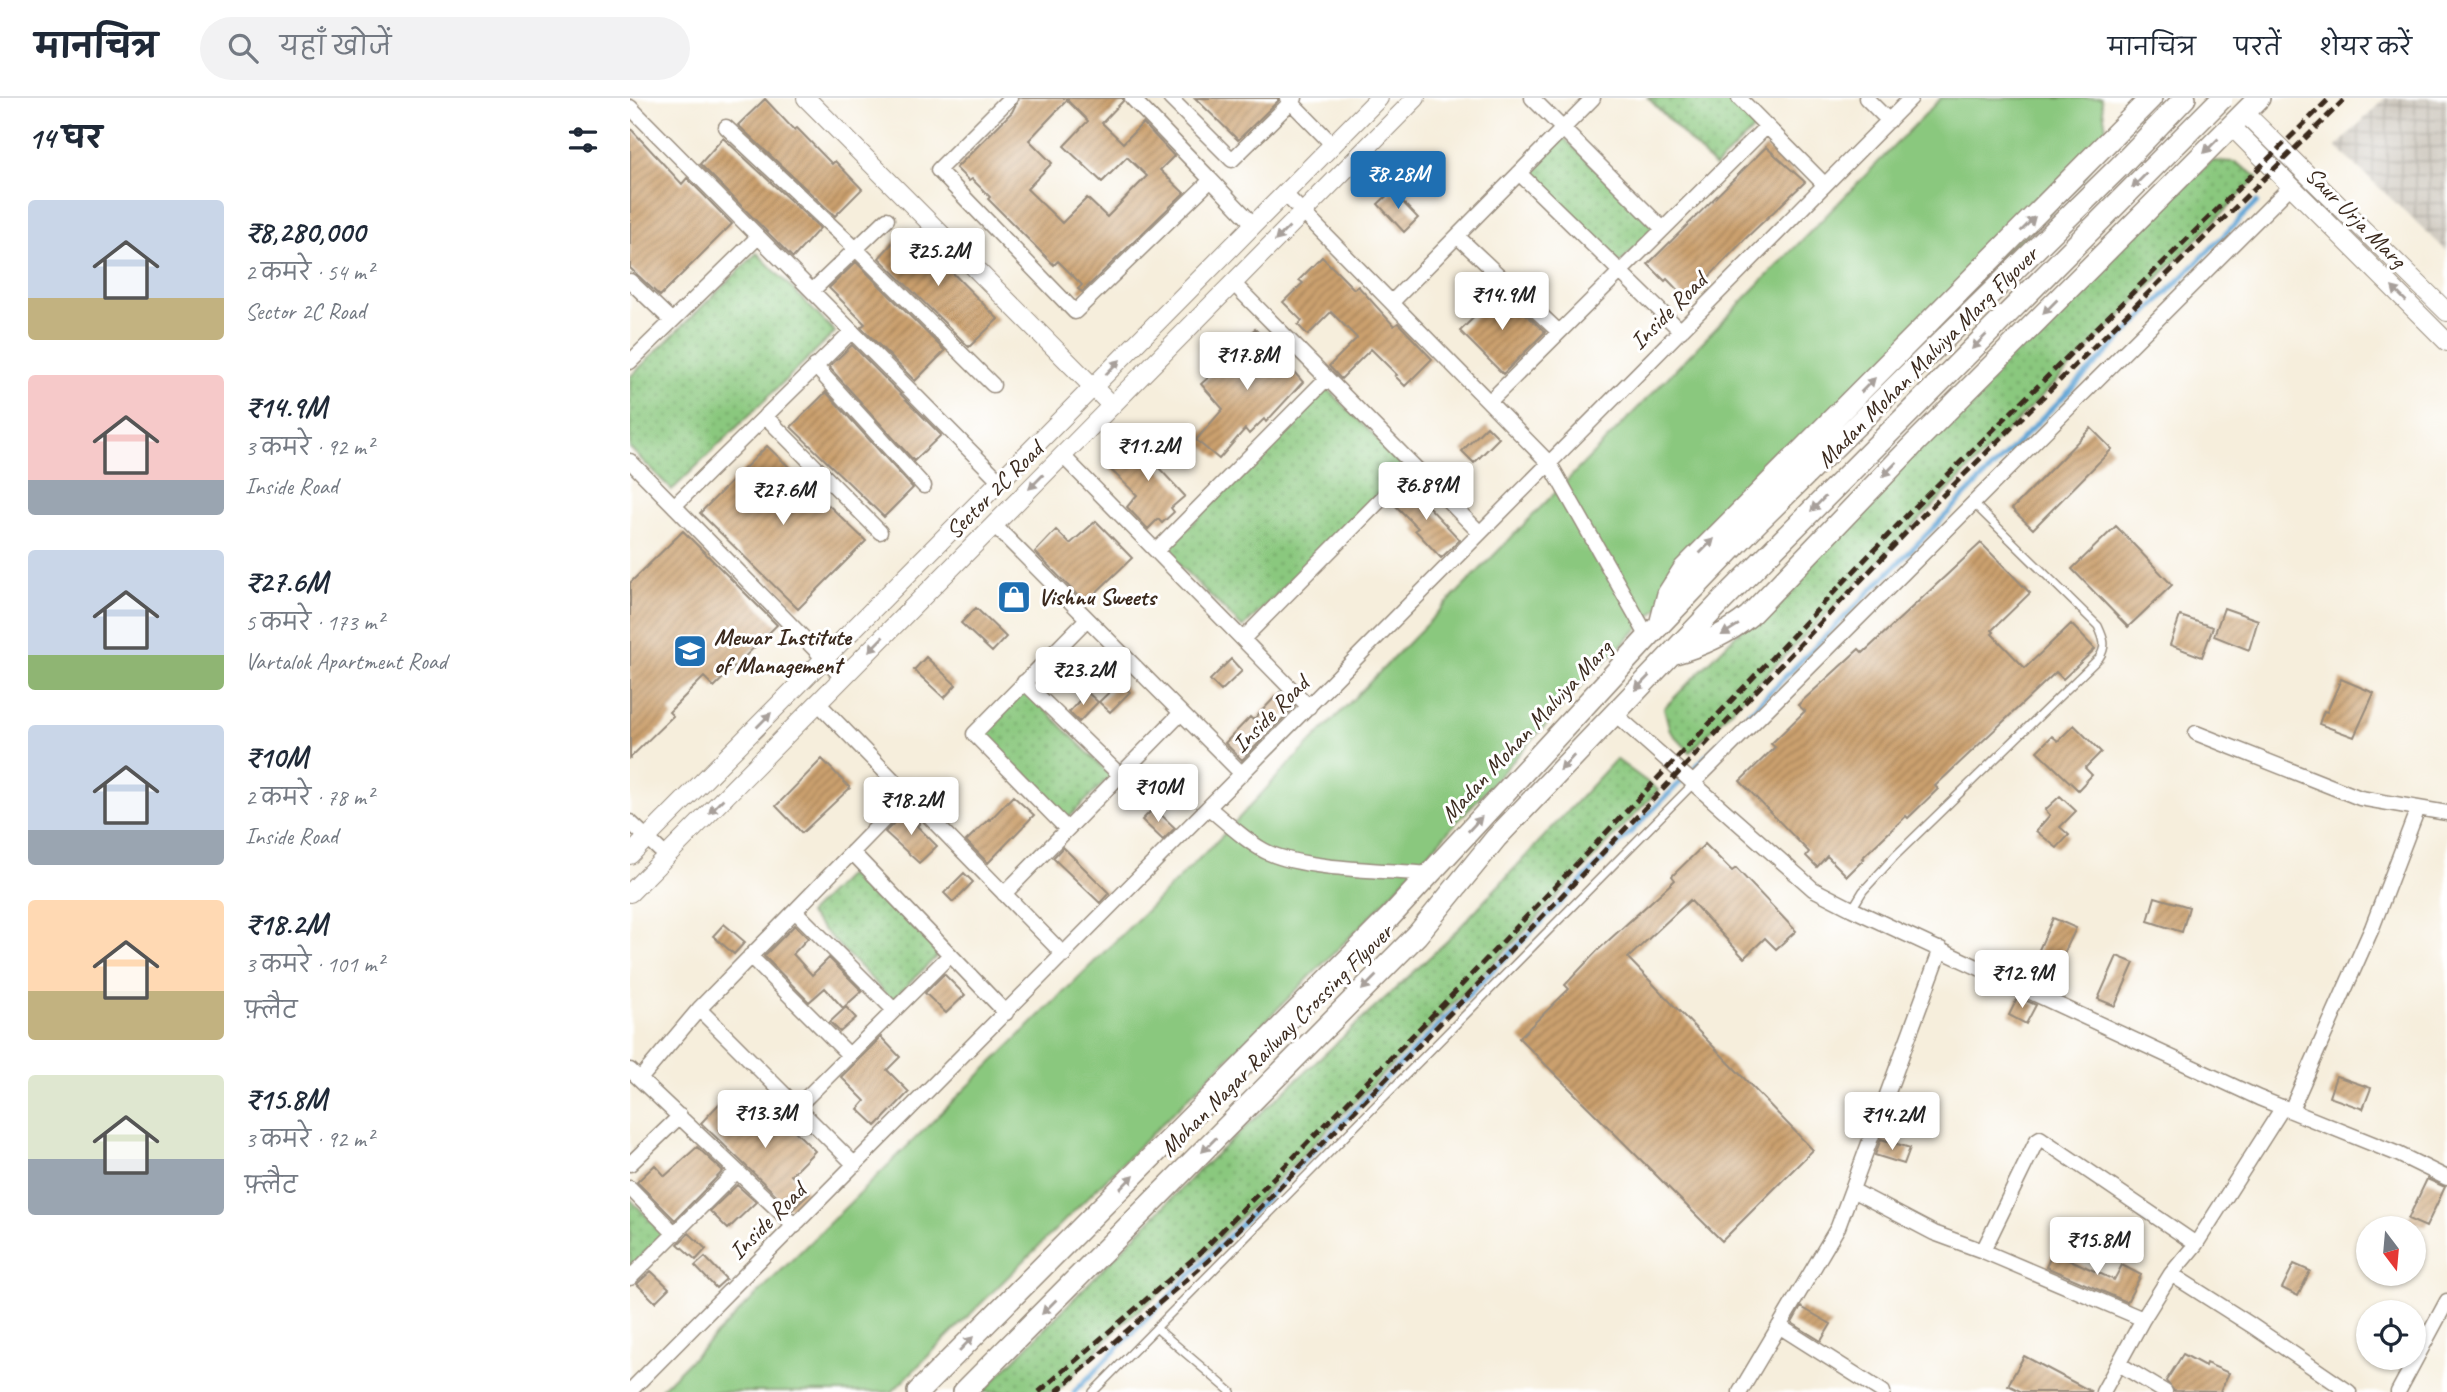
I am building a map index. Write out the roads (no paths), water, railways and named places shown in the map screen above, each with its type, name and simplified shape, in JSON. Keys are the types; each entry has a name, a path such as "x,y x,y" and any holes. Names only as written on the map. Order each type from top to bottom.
{"main road":[{"path":"2126,98 2126,125"},
{"path":"1654,630 1668,594 1685,569 2151,98"},
{"name":"Madan Mohan Malviya Marg Flyover","path":"1654,630 1766,514 2120,166 2185,98"},
{"path":"1614,713 1671,654 1707,643 1749,616 2241,109 2203,98"},
{"name":"Madan Mohan Malviya Marg Flyover","path":"1671,654 2222,98"},
{"name":"Madan Mohan Malviya Marg","path":"1429,874 1654,630"},
{"name":"Mohan Nagar Railway Crossing Flyover","path":"964,1392 1417,935 1496,838 1614,713"},
{"name":"Mohan Nagar Railway Crossing Flyover","path":"918,1392 1389,918 1429,874"}],"street":[{"path":"630,102 634,98"},
{"path":"806,98 1112,406"},
{"path":"1010,98 938,170 1072,311 1079,311 1211,180"},
{"path":"1132,98 1254,225"},
{"path":"1170,98 1232,160 1291,99 1333,145"},
{"name":"Sector 2C Road","path":"630,855 1379,98"},
{"name":"Sector 2C Road","path":"630,893 1416,98"},
{"path":"1532,98 1663,229"},
{"path":"1392,302 1593,98"},
{"path":"1739,98 1825,185"},
{"path":"1866,98 1889,121"},
{"name":"Inside Road","path":"630,1391 1911,98"},
{"path":"630,107 1000,481"},
{"name":"Saur Urja Marg","path":"2241,109 2290,187 2447,342"},
{"name":"Saur Urja Marg","path":"2241,109 2447,312"},
{"path":"1489,402 1767,126"},
{"path":"726,127 856,248 993,385"},
{"path":"1519,173 1681,331"},
{"path":"1692,782 2290,187"},
{"path":"1285,194 1550,464 1654,630"},
{"path":"811,291 887,219"},
{"path":"1457,236 1559,332"},
{"path":"630,362 758,237"},
{"path":"630,281 672,321"},
{"path":"1233,283 1480,533"},
{"path":"674,506 852,331"},
{"path":"815,366 924,486"},
{"path":"1156,551 1327,378"},
{"path":"765,416 880,532"},
{"path":"1063,456 1309,707"},
{"path":"630,461 842,678"},
{"path":"1243,639 1414,466"},
{"path":"994,525 1242,774"},
{"path":"918,564 936,583"},
{"path":"1067,829 974,734 1087,619"},
{"path":"1024,682 1120,775"},
{"path":"818,703 1064,955"},
{"path":"1004,894 1181,713"},
{"path":"1614,713 1813,889 2287,1109 2398,1154 2447,1178"},
{"path":"2196,733 2360,798 2447,813"},
{"path":"733,751 751,770"},
{"path":"795,1226 635,1074 908,795"},
{"path":"1209,808 1228,825 1269,853 1304,862 1429,874"},
{"path":"2103,1392 2171,1274 2196,1244 2287,1109 2372,928 2418,808"},
{"path":"630,822 666,856"},
{"path":"852,852 1006,1013"},
{"path":"795,911 894,1010"},
{"path":"1740,1392 1838,1227 1941,949"},
{"path":"797,1107 950,955"},
{"path":"750,957 849,1055"},
{"path":"699,1009 855,1165"},
{"path":"630,1164 680,1116"},
{"path":"1983,1251 2040,1138 2196,1244"},
{"path":"630,1278 737,1171"},
{"path":"630,1188 675,1234"},
{"path":"1852,1190 1934,1233 2143,1319"},
{"path":"2171,1274 2348,1392"},
{"path":"2398,1392 2447,1301"},
{"path":"1779,1326 1883,1392"},
{"path":"2119,1364 2165,1392"}],"lane":[{"path":"1852,909 1863,891 1895,856 2090,667 2105,649 2104,638 2098,626 1972,502"},
{"path":"1093,1392 1692,782"},
{"path":"1156,1328 1231,1392"}],"waterway":[{"path":"1074,1392 2257,202"}],"railway":[{"path":"1039,1392 1200,1253 1456,991 1910,512 2330,98"},
{"path":"1056,1392 1208,1261 1464,999 1918,520 2346,98"}],"place":[{"name":"Vishnu Sweets","path":"1014,597"},
{"name":"Mewar Institute of Management","path":"690,651"}]}
